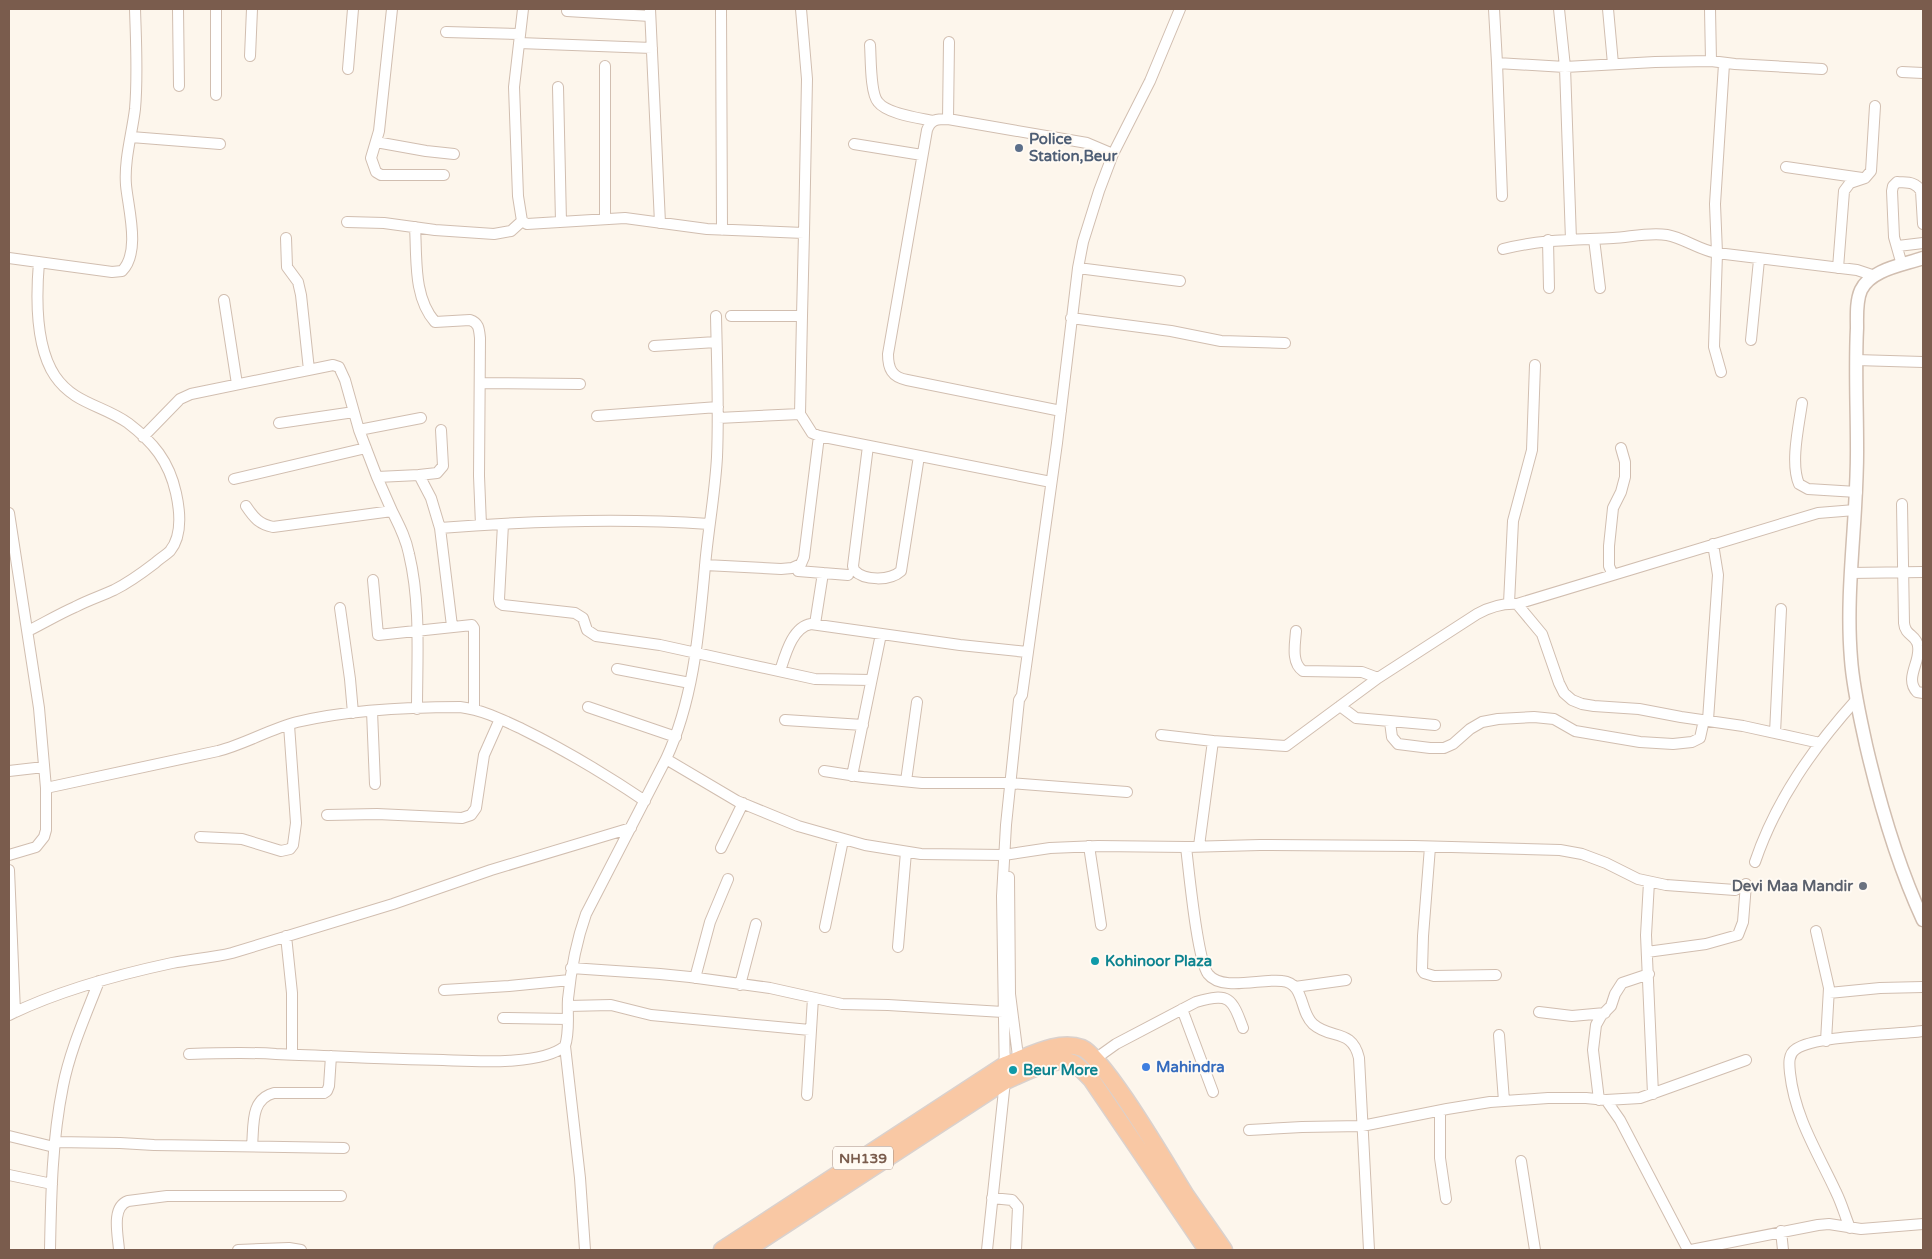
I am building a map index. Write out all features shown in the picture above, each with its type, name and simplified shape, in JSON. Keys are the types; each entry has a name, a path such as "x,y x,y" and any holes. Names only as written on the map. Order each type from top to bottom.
{"highway":[{"name":"NH139","path":"722,1250 835,1185 1047,1049 1066,1045 1083,1049 1095,1059 1114,1083 1224,1250"},
{"name":"NH139","path":"1012,1070 1057,1061 1071,1062 1081,1068 1091,1079 1207,1250"},
{"name":"NH139","path":"746,1250 835,1185"}],"street":[{"path":"9,258 112,272 122,271 125,268 133,228 126,167 135,107 137,53 135,9"},
{"path":"178,9 179,86"},
{"path":"216,9 216,95"},
{"path":"250,56 252,9"},
{"path":"348,69 352,9"},
{"path":"392,9 379,131 371,158 376,172 381,175 444,175"},
{"path":"522,221 518,196 514,87 523,9"},
{"path":"721,9 722,230"},
{"path":"802,9 807,79 800,414 812,433 819,436 1051,482"},
{"path":"1012,1070 1003,1012 1002,933 1006,855 1012,783 1025,700 1022,695 1027,652 1061,411 1078,268 1092,211 1113,154 1150,81 1180,9"},
{"path":"1494,9 1502,196"},
{"path":"1559,9 1565,68 1570,240"},
{"path":"1608,9 1613,64"},
{"path":"1710,9 1711,61"},
{"path":"567,10 650,12 660,223"},
{"path":"446,32 652,48"},
{"path":"948,119 949,42"},
{"path":"870,45 874,91 877,102 885,107 904,115 933,120 937,118 948,119 1087,143 1113,154"},
{"path":"1497,63 1565,68 1613,64 1711,61 1724,64 1822,69"},
{"path":"1721,372 1714,347 1717,253 1715,204 1724,64"},
{"path":"604,66 604,219"},
{"path":"1902,72 1923,73"},
{"path":"558,87 561,222"},
{"path":"1838,268 1844,191 1850,183 1865,178 1871,171 1875,106"},
{"path":"933,120 930,122 927,130 922,155 888,354 889,369 893,375 900,379 1061,411"},
{"path":"131,137 220,144"},
{"path":"376,142 454,154"},
{"path":"854,144 922,155"},
{"path":"1786,167 1865,178"},
{"path":"1902,265 1894,237 1892,191 1893,186 1897,182 1912,183 1921,191 1923,224"},
{"path":"522,221 527,224 625,218 722,230 804,233"},
{"path":"347,222 372,222 494,234 511,230 522,221"},
{"path":"415,227 419,286 429,316 439,323 470,320 478,326 480,338 479,476 481,525"},
{"path":"1503,249 1528,242 1548,240 1659,234 1668,235 1700,249 1717,253 1759,260 1857,270 1875,276"},
{"path":"286,238 287,267 298,282 301,295 309,370"},
{"path":"1594,239 1600,288"},
{"path":"1548,240 1549,288"},
{"path":"1898,246 1923,243"},
{"path":"1923,258 1883,271 1861,290 1858,309 1856,360 1857,492 1850,573 1851,660 1856,700 1886,821 1923,920"},
{"path":"1751,340 1759,260"},
{"path":"28,631 114,590 144,572 170,550 180,527 174,482 169,468 160,453 143,437 114,415 84,402 68,390 55,376 44,353 41,335 36,294 38,262"},
{"path":"1078,268 1180,280"},
{"path":"224,300 237,384"},
{"path":"585,1250 580,1178 565,1046 568,1038 570,980 579,935 586,914 666,759 682,720 695,653 715,486 718,418 716,316"},
{"path":"731,316 802,316"},
{"path":"1071,318 1221,341 1285,343"},
{"path":"654,346 716,342"},
{"path":"1856,360 1923,362"},
{"path":"143,437 180,399 191,394 333,365 339,367 346,380 359,430 377,477 403,533 409,554 415,595 417,632 417,709"},
{"path":"1535,366 1532,450 1513,521 1513,604 1542,634 1564,693 1572,700 1582,704 1639,709 1706,720 1820,743"},
{"path":"480,383 580,384"},
{"path":"1802,402 1796,462 1796,473 1800,484 1808,489 1857,492"},
{"path":"597,416 718,407"},
{"path":"278,423 354,412"},
{"path":"718,418 800,414"},
{"path":"359,430 421,418"},
{"path":"377,477 437,473 443,466 441,430"},
{"path":"705,565 781,569 792,568 801,564 804,557 819,436"},
{"path":"868,446 853,566 854,570 862,576 874,578 892,577 901,571 919,456"},
{"path":"234,479 366,448"},
{"path":"1613,574 1609,566 1613,508 1621,492 1625,477 1625,462 1621,448"},
{"path":"420,475 431,498 440,528 452,626"},
{"path":"1902,504 1904,628 1918,644 1918,659 1912,676 1912,683 1917,692 1923,694"},
{"path":"246,506 256,520 263,525 273,527 392,511"},
{"path":"1160,736 1286,746 1378,678 1476,614 1498,605 1513,604 1818,513 1855,510"},
{"path":"9,519 39,708 46,788 44,837 36,847 9,855"},
{"path":"440,528 503,524 619,521 709,524"},
{"path":"503,524 500,599 503,606 575,613 583,618 587,630 596,636 644,642 827,680 872,680"},
{"path":"1390,722 1392,737 1398,744 1438,748 1454,744 1475,725 1498,719 1534,717 1549,718 1575,731 1626,740 1666,744 1685,743 1700,738 1706,720 1718,575 1713,544"},
{"path":"798,572 848,576"},
{"path":"1850,573 1923,572"},
{"path":"815,624 823,573"},
{"path":"373,580 378,635 472,625 474,628 474,709"},
{"path":"340,608 353,713"},
{"path":"1775,733 1781,609"},
{"path":"780,671 786,653 798,632 805,625 815,624 1027,652"},
{"path":"1296,630 1296,662 1299,668 1304,671 1362,672 1378,678"},
{"path":"852,776 881,634"},
{"path":"617,669 690,683"},
{"path":"1755,862 1788,788 1820,743 1856,700"},
{"path":"906,781 918,702"},
{"path":"1340,706 1356,718 1435,725"},
{"path":"46,788 230,747 289,725 353,713 445,707 474,709 500,718 582,760 645,801"},
{"path":"588,707 676,737"},
{"path":"372,712 376,784"},
{"path":"327,815 377,814 462,818 471,815 476,808 484,755 500,718"},
{"path":"785,720 863,725"},
{"path":"200,837 242,839 281,852 290,849 294,845 296,823 289,725"},
{"path":"1199,846 1213,741"},
{"path":"666,759 743,803 798,826 843,840 906,852 952,856 1006,855 1050,848 1089,846 1186,847 1260,845 1571,851 1595,858 1630,876 1649,882 1726,890 1735,890 1746,884 1743,922 1738,935 1706,944 1648,952"},
{"path":"9,771 44,767"},
{"path":"824,771 852,776 906,781 1012,783 1127,792"},
{"path":"721,848 743,803"},
{"path":"9,870 12,1013 99,981 175,963 214,958 402,901 491,870 631,828"},
{"path":"825,927 843,840"},
{"path":"1089,846 1102,925"},
{"path":"1186,847 1201,956 1209,975 1224,983 1278,980 1291,983 1295,987 1307,1016 1313,1024 1320,1029 1347,1038 1357,1050 1359,1058 1369,1250"},
{"path":"1430,847 1422,970 1424,973 1434,976 1496,974"},
{"path":"898,947 906,852"},
{"path":"987,1250 992,1198 1012,1070 1006,855"},
{"path":"695,978 710,922 728,878"},
{"path":"1649,882 1646,935 1653,1094"},
{"path":"740,985 756,924"},
{"path":"1816,932 1829,993 1826,1041"},
{"path":"286,936 292,993 292,1054"},
{"path":"572,968 660,974 770,988 842,1004 1003,1012"},
{"path":"1649,974 1622,983 1614,994 1612,1006 1596,1025 1593,1042 1594,1061 1602,1100 1620,1120 1690,1250 1818,1224 1834,1224 1850,1228 1923,1224"},
{"path":"444,990 570,980"},
{"path":"1295,987 1346,980"},
{"path":"50,1250 55,1144 63,1086 72,1055 99,981"},
{"path":"1829,993 1880,988 1923,987"},
{"path":"807,1095 813,998"},
{"path":"1095,1059 1116,1044 1182,1009 1208,998 1226,998 1232,1001 1244,1028"},
{"path":"568,1006 611,1005 651,1015 810,1030"},
{"path":"1182,1009 1213,1092"},
{"path":"1539,1012 1572,1016 1605,1012"},
{"path":"503,1018 568,1019"},
{"path":"1850,1228 1837,1194 1805,1132 1793,1097 1789,1059 1791,1053 1806,1044 1923,1031"},
{"path":"1498,1035 1504,1101"},
{"path":"189,1054 292,1054 387,1059 509,1060 554,1053 565,1046"},
{"path":"252,1146 258,1103 268,1094 274,1093 324,1093 328,1086 331,1056"},
{"path":"1249,1130 1302,1126 1362,1126 1440,1110 1504,1101 1548,1098 1602,1100 1640,1098 1746,1060"},
{"path":"1440,1110 1440,1158 1446,1200"},
{"path":"9,1136 55,1144 120,1143 154,1146 344,1148"},
{"path":"1521,1161 1535,1250"},
{"path":"9,1175 52,1184"},
{"path":"119,1250 118,1211 122,1203 128,1201 167,1196 341,1196"},
{"path":"992,1198 1012,1200 1018,1207 1016,1250"},
{"path":"1781,1231 1783,1250"},
{"path":"238,1250 289,1248 301,1250"}],"place":[{"name":"Police Station,Beur","path":"1019,148"},
{"name":"Devi Maa Mandir","path":"1863,886"},
{"name":"Kohinoor Plaza","path":"1095,961"},
{"name":"Mahindra","path":"1146,1067"},
{"name":"Beur More","path":"1013,1070"}]}
